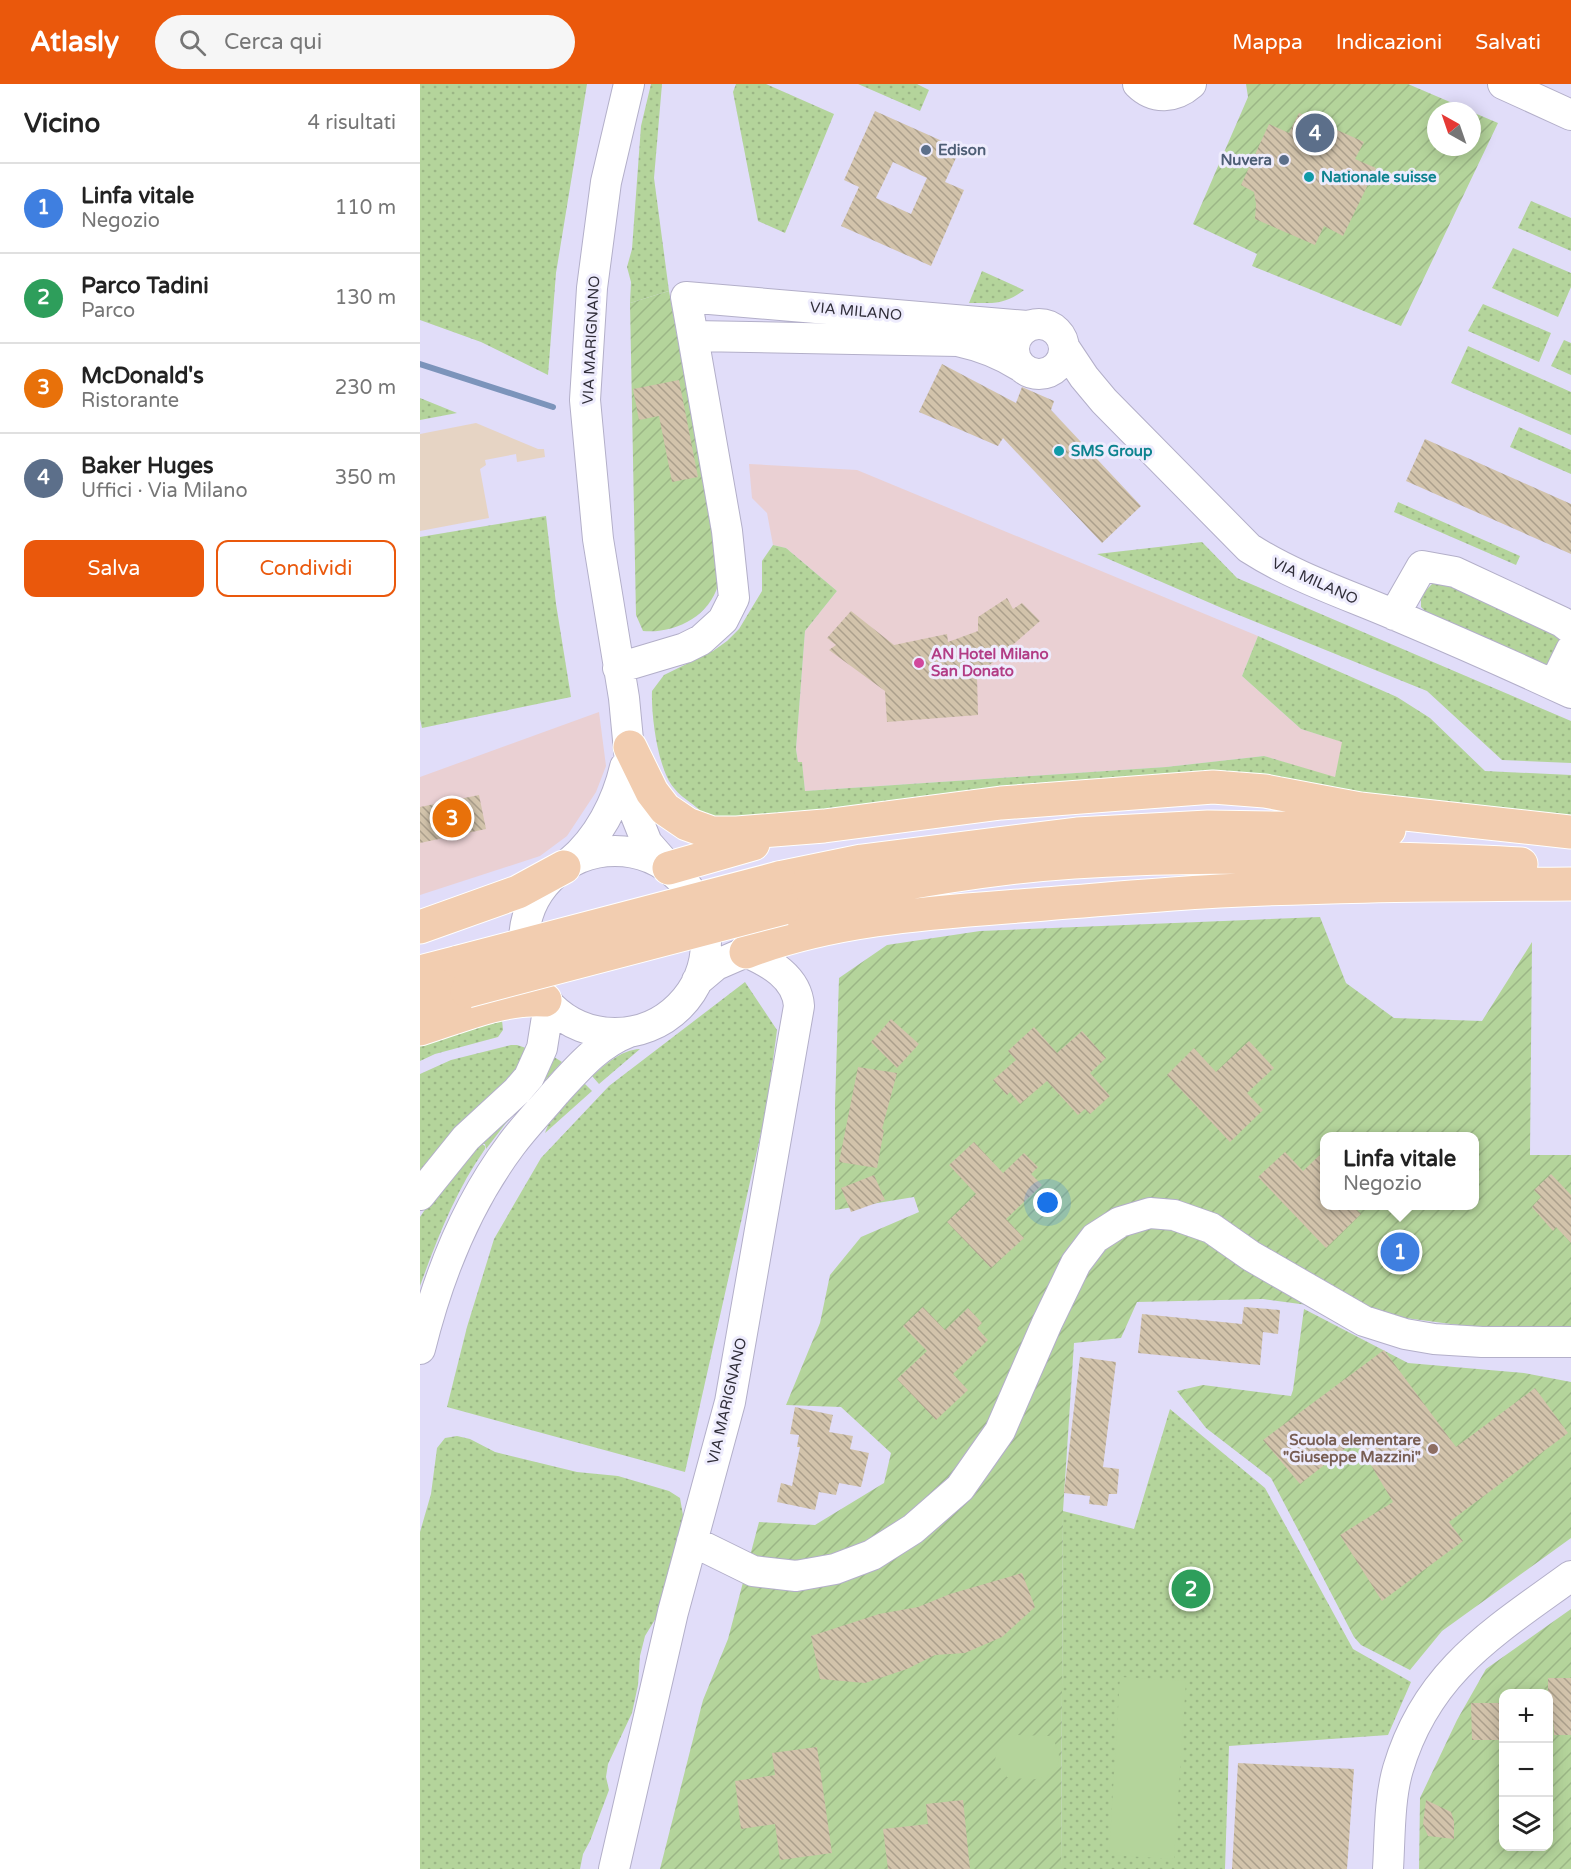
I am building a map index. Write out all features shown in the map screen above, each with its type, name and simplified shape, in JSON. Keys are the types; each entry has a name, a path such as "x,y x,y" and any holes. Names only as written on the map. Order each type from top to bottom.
{"highway":[{"path":"630,747 652,792 666,809 687,825 720,833 824,826 1001,803 1213,787 1265,791 1381,811 1571,834"},
{"path":"669,868 824,826"},
{"path":"782,893 804,872 873,860 1077,834 1208,827 1571,834"},
{"path":"420,1004 463,977 782,893 852,892 1008,868 1184,856 1443,860 1571,867"},
{"path":"420,927 519,892 564,867"},
{"path":"746,952 768,943 828,928 963,911 1214,892 1370,886 1571,884"},
{"path":"420,972 463,977"},
{"path":"420,1029 505,1003 525,1000 547,1002"}],"street":[{"name":"VIA MARIGNANO","path":"629,84 606,182 592,288 585,400 599,549 630,747 633,803 637,822 647,843 669,868"},
{"path":"1138,84 1153,94 1171,95 1181,92 1191,84"},
{"path":"1514,86 1571,115"},
{"name":"VIA MILANO","path":"1064,347 1061,336 1049,326 1036,324 1028,326 686,297 693,336 958,341 984,347 1034,369 1076,383 1104,401 1249,548 1293,572 1563,689"},
{"path":"1028,326 1017,336 1014,355 1034,369 1061,362 1064,347"},
{"path":"618,668 685,648 701,640 723,620 734,598 727,531 693,336"},
{"path":"1064,347 1104,401"},
{"path":"1394,615 1422,566 1455,572 1562,622 1571,629"},
{"path":"1563,689 1571,650"},
{"name":"VIA MARIGNANO","path":"564,867 591,840 612,806 630,747"},
{"path":"618,851 646,856 669,868 691,891 704,923 705,956 697,981 683,1002 650,1026 612,1033 591,1030 565,1018 547,1002 533,981 526,964 524,932 528,913 536,896 548,880 564,867 589,854 618,851"},
{"name":"VIA MARIGNANO","path":"614,1869 673,1612 730,1402 799,1006 796,993 782,973 768,962 746,952"},
{"path":"697,981 723,961 746,952"},
{"path":"420,1196 466,1138 529,1077 542,1047 547,1002"},
{"path":"420,1348 450,1253 492,1172 532,1119 586,1060 601,1047 634,1030"},
{"path":"692,1541 753,1571 796,1576 835,1569 872,1555 913,1529 960,1488 1000,1431 1076,1263 1095,1238 1120,1222 1150,1213 1174,1215 1211,1228 1251,1256 1364,1321 1405,1334 1434,1339 1482,1342 1571,1342"},
{"path":"1388,1869 1398,1770 1412,1734 1437,1688 1461,1660 1492,1633 1571,1576"}],"shaded area":[{"path":"476,423 538,449 544,449 545,457 517,462 516,454 485,460 486,465 480,469 489,518 420,531 420,434"},
{"path":"749,464 857,470 1258,636 1242,676 1301,729 1343,742 1335,778 1264,756 1166,767 805,791 802,763 798,762 796,749 805,631 837,591 786,548 773,545 767,513 752,498"},
{"path":"599,712 606,766 596,792 567,836 540,856 420,895 420,777"}],"green space":[{"path":"420,84 587,84 556,273 548,375 481,342 420,320"},
{"path":"651,84 662,84 654,178 669,291 630,303 631,282 627,267 632,249 641,126"},
{"path":"736,84 766,84 834,114 785,233 758,221 733,92"},
{"path":"858,84 917,84 929,90 920,111"},
{"path":"1246,84 1408,84 1450,102 1427,102 1427,156 1481,156 1481,116 1498,123 1401,326 1252,266 1257,254 1193,224 1248,97"},
{"path":"1531,201 1571,218 1571,251 1518,228"},
{"path":"1513,248 1571,273 1571,287 1558,317 1492,288"},
{"path":"982,271 1024,290 1004,301 969,303"},
{"path":"669,291 719,579 707,606 689,621 667,630 643,631 636,615 630,303"},
{"path":"1483,304 1551,333 1539,362 1468,331"},
{"path":"1564,340 1571,343 1571,375 1551,366"},
{"path":"1468,346 1571,392 1571,435 1451,383"},
{"path":"420,398 457,413 420,420"},
{"path":"1519,427 1571,450 1571,474 1510,447"},
{"path":"1398,502 1520,556 1516,565 1394,512"},
{"path":"546,516 556,604 571,697 422,728 420,719 420,537"},
{"path":"1202,542 1237,578 1571,721 1571,763 1502,760 1427,691 1224,609 1097,554"},
{"path":"773,545 786,548 837,591 805,631 796,749 798,762 802,762 805,791 1166,767 1264,756 1335,777 1342,742 1301,729 1242,676 1258,636 1397,697 1430,718 1485,771 1571,775 1571,815 1448,810 1237,774 794,819 705,817 668,780 654,728 652,691 664,675 713,651 739,629 762,591 762,561"},
{"path":"1449,582 1563,634 1553,664 1544,666 1428,614 1421,607 1421,595 1433,583"},
{"path":"1320,917 1346,983 1394,1018 1482,1021 1532,942 1530,1155 1571,1155 1571,1340 1263,1299 1137,1302 1121,1338 1074,1343 1063,1511 1061,1869 660,1869 703,1700 728,1639 759,1522 815,1525 884,1483 891,1453 841,1407 786,1405 820,1323 830,1275 861,1237 919,1212 914,1197 835,1210 835,1105 839,978 887,945 980,931"},
{"path":"745,982 777,1030 767,1106 685,1472 447,1407 467,1327 494,1239 541,1158 609,1086"},
{"path":"502,1020 503,1030 498,1037 435,1054 420,1061 420,1046"},
{"path":"511,1045 529,1049 522,1066 420,1176 420,1074 451,1060"},
{"path":"640,1049 599,1084 592,1076 620,1055"},
{"path":"551,1055 562,1062 506,1123 486,1149 485,1144 481,1143 485,1149 456,1198 420,1286 420,1217 434,1196"},
{"path":"584,1083 592,1091 545,1133 548,1125"},
{"path":"1304,1309 1408,1363 1524,1373 1571,1382 1571,1538 1442,1631 1410,1670 1361,1645 1354,1637 1271,1478 1206,1428 1177,1391 1203,1385 1291,1396"},
{"path":"1170,1409 1265,1488 1353,1649 1411,1682 1388,1735 1229,1746 1225,1869 1061,1869 1063,1511 1134,1529"},
{"path":"457,1436 470,1439 495,1452 577,1472 618,1476 669,1491 680,1498 684,1521 659,1613 645,1636 632,1713 608,1764 606,1777 609,1790 583,1854 580,1869 420,1869 420,1532 431,1494 437,1448 445,1438"},
{"path":"1571,1609 1571,1869 1419,1869 1420,1798 1457,1720 1486,1669"},
{"path":"1120,1677 1186,1681 1174,1859 1109,1855"},
{"path":"1017,1735 1050,1736 1058,1750 1056,1768 1045,1777 1036,1779 1007,1777 995,1761 996,1755 1004,1741"}],"building":[{"path":"875,111 960,149 945,182 964,190 931,266 841,226 859,187 844,180","holes":["893,162 927,178 911,214 876,198"]},
{"name":"Nationale suisse","path":"1299,113 1364,142 1355,159 1376,168 1343,236 1324,226 1315,245 1255,219 1254,192 1241,185 1269,124 1289,133"},
{"name":"SMS Group","path":"942,364 1016,403 1022,387 1054,401 1051,410 1141,506 1102,543 1003,438 998,446 919,412"},
{"path":"679,380 698,477 672,482 659,416 639,420 633,389"},
{"path":"1425,439 1571,504 1571,554 1406,481"},
{"name":"AN Hotel Milano San Donato","path":"1007,598 1013,609 1022,603 1040,621 977,676 978,715 887,722 885,691 829,650 836,645 827,638 851,611 894,645 947,634 948,642 978,631 978,617"},
{"path":"479,795 486,829 420,843 420,807"},
{"path":"891,1019 919,1044 897,1068 871,1042"},
{"path":"1034,1027 1057,1053 1082,1031 1106,1058 1090,1073 1110,1096 1090,1114 1085,1109 1078,1115 1047,1081 1020,1104 1010,1092 1007,1095 993,1080 1016,1060 1008,1051"},
{"path":"1249,1041 1274,1068 1247,1093 1263,1110 1230,1142 1167,1075 1194,1048 1216,1072"},
{"path":"858,1067 897,1073 882,1129 884,1130 877,1168 839,1162"},
{"path":"974,1142 1003,1173 1024,1153 1038,1167 1031,1174 1042,1185 1006,1219 1024,1238 991,1268 947,1222 976,1194 949,1165"},
{"path":"1285,1152 1303,1171 1320,1155 1320,1210 1357,1210 1361,1214 1326,1248 1258,1177"},
{"path":"1551,1174 1571,1195 1571,1243 1556,1227 1553,1231 1532,1207 1541,1197 1534,1190"},
{"path":"874,1175 885,1200 851,1212 841,1188"},
{"path":"923,1307 945,1330 968,1308 982,1323 977,1328 988,1340 953,1374 968,1390 936,1420 897,1379 927,1351 903,1326"},
{"path":"1244,1307 1280,1310 1278,1334 1263,1332 1260,1365 1138,1353 1142,1314 1242,1324"},
{"path":"1384,1350 1456,1447 1535,1388 1568,1433 1449,1522 1463,1541 1382,1601 1340,1535 1393,1502 1356,1440 1300,1484 1263,1440"},
{"path":"1080,1357 1116,1362 1103,1467 1119,1469 1117,1494 1109,1494 1107,1506 1089,1504 1090,1496 1064,1493"},
{"path":"795,1407 833,1415 829,1432 853,1436 850,1449 869,1453 861,1487 839,1483 836,1495 819,1492 815,1510 777,1502 781,1483 792,1486 800,1447 797,1447 799,1435 790,1434"},
{"path":"1022,1573 1035,1607 1002,1637 965,1653 935,1655 907,1669 865,1683 820,1679 811,1636 879,1614 918,1607 950,1594"},
{"path":"1548,1678 1571,1678 1571,1735 1554,1735 1553,1689 1548,1689"},
{"path":"1471,1703 1499,1703 1499,1740 1472,1740"},
{"path":"817,1747 832,1853 780,1860 775,1824 741,1829 735,1781 775,1775 772,1753"},
{"path":"1238,1763 1354,1769 1347,1869 1232,1869"},
{"path":"963,1800 970,1869 888,1869 883,1829 928,1824 926,1804"},
{"path":"1426,1800 1451,1812 1454,1821 1454,1839 1428,1836 1423,1824"}],"waterway":[{"path":"420,364 553,407"}],"place":[{"name":"Baker Huges","path":"1315,133"},
{"name":"Edison","path":"926,150"},
{"name":"Nuvera","path":"1284,160"},
{"name":"Nationale suisse","path":"1309,177"},
{"name":"SMS Group","path":"1059,451"},
{"name":"AN Hotel Milano San Donato","path":"919,663"},
{"name":"McDonald's","path":"452,818"},
{"name":"Linfa vitale","path":"1400,1252"},
{"name":"Scuola elementare \"Giuseppe Mazzini\"","path":"1433,1449"},
{"name":"Parco Tadini","path":"1191,1589"}]}
